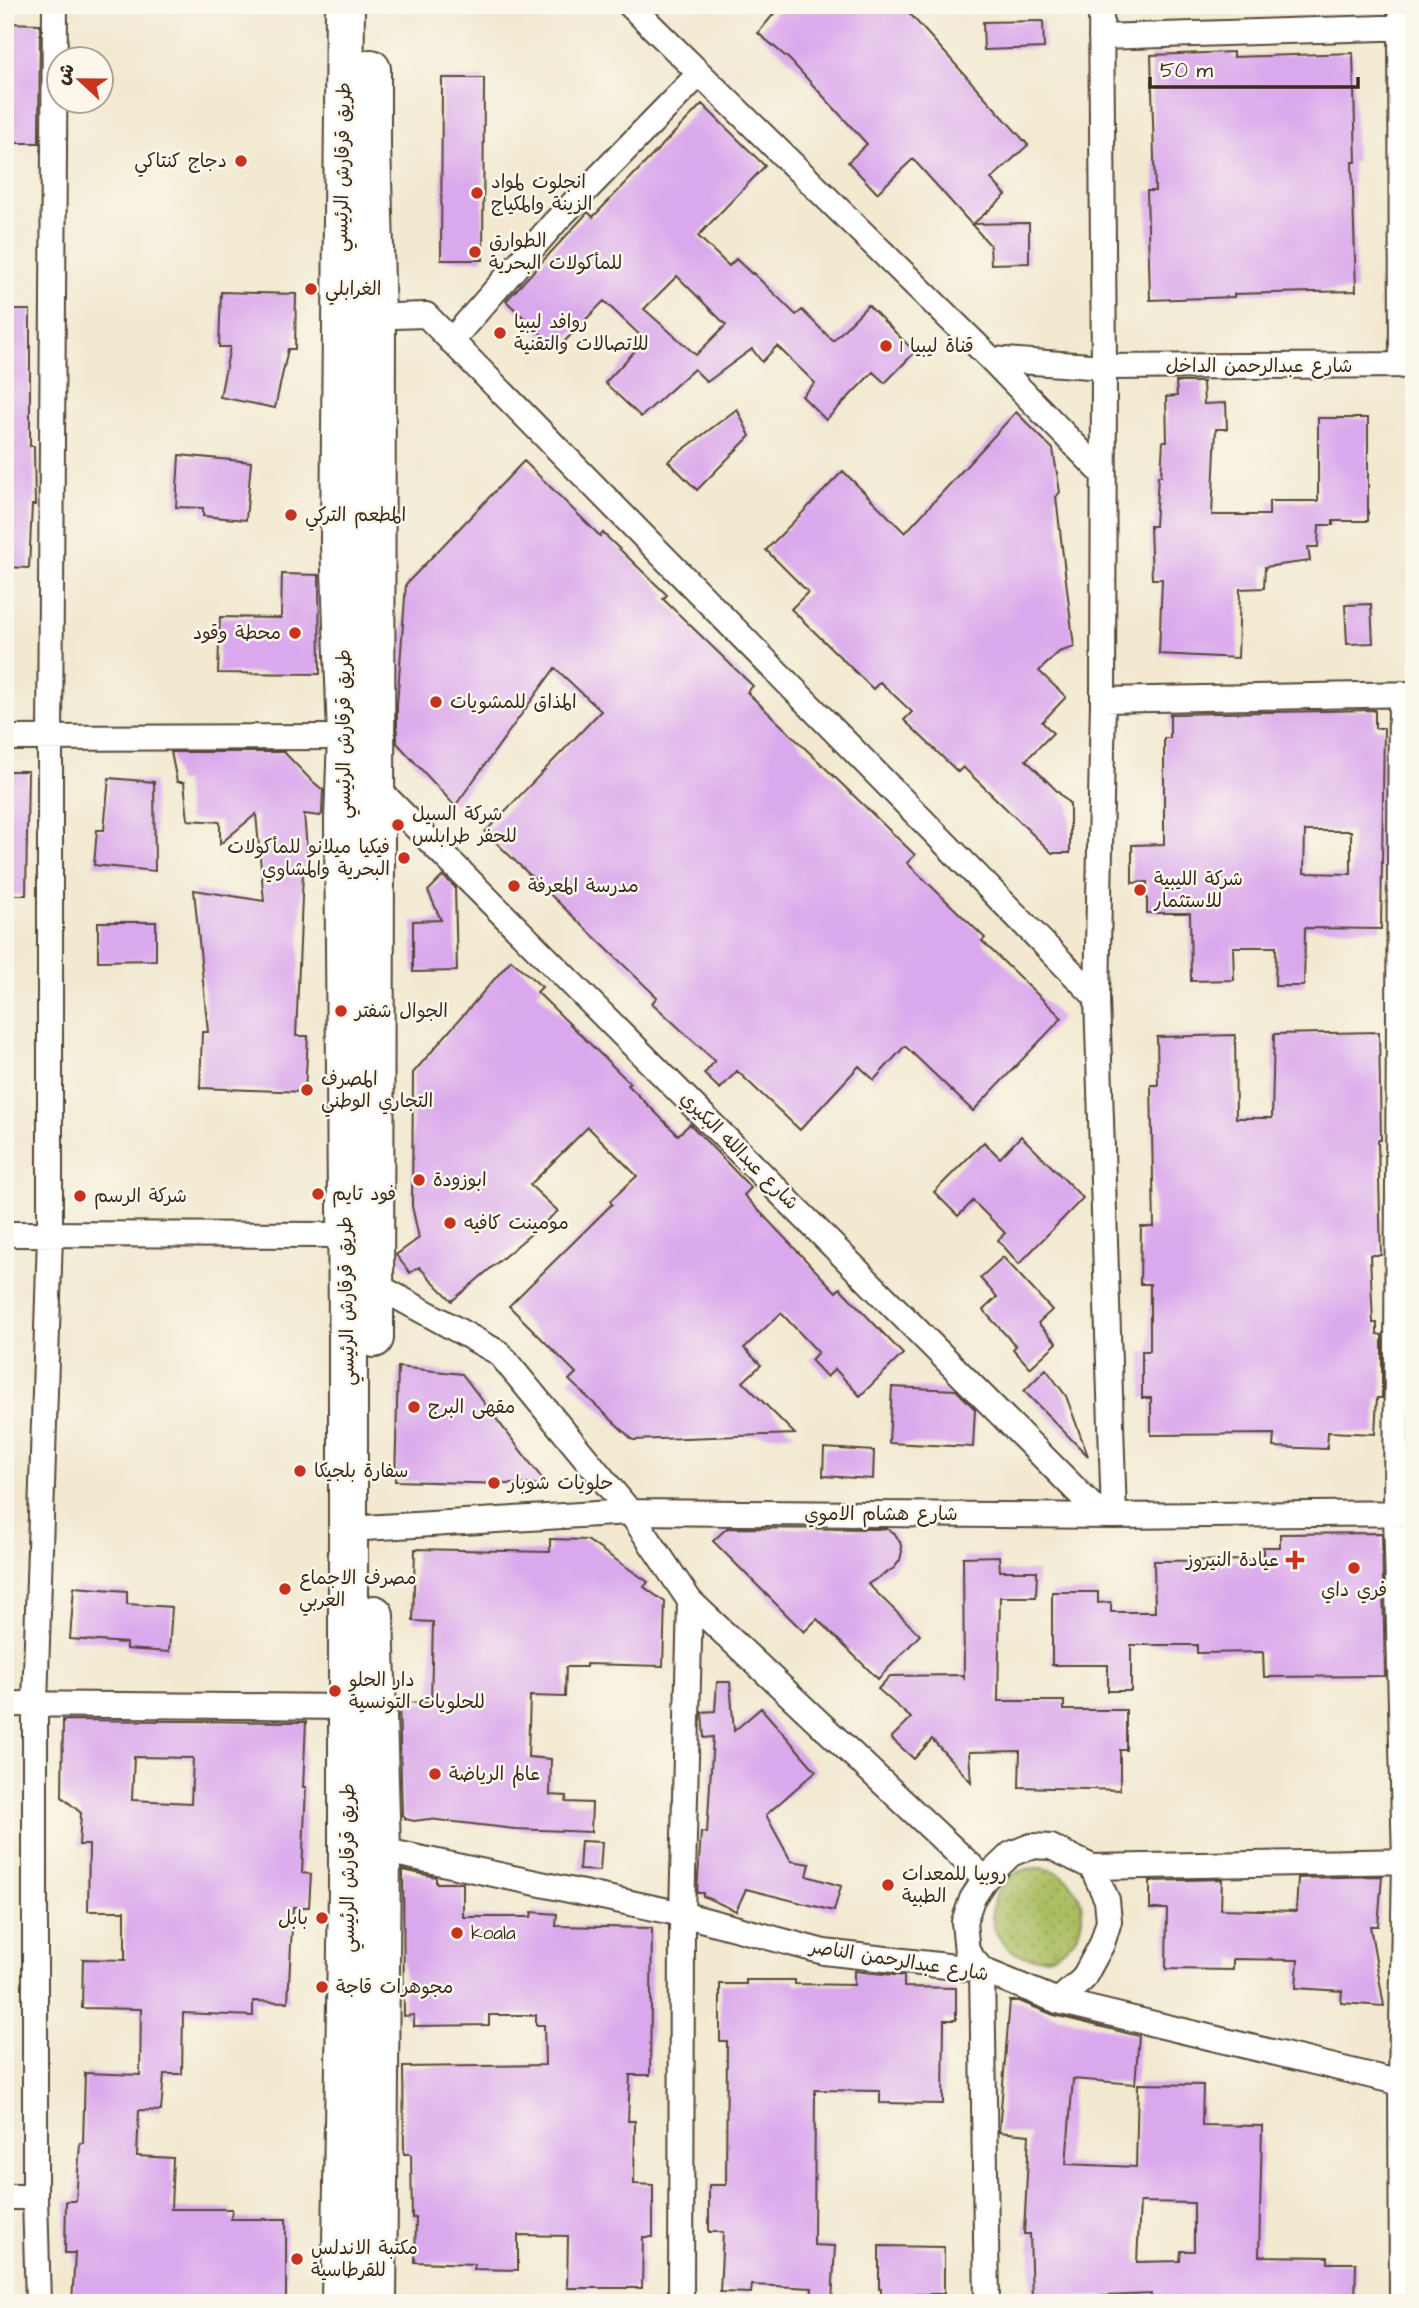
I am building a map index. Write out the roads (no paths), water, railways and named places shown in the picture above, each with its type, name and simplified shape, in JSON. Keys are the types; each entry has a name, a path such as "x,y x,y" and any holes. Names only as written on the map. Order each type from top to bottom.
{"main road":[{"name":"طريق قرقارش الرئيسي","path":"341,2303 348,1890 348,1707 374,1284 375,786 345,5"},
{"name":"طريق قرقارش الرئيسي","path":"371,5 370,145 340,542 347,737 344,820 348,1326 381,1850 377,2303"}],"street":[{"path":"38,2303 35,2197 35,1704 50,1235 55,5"},
{"path":"630,5 991,359 1104,474"},
{"path":"1101,5 1104,474 1097,998 1108,1516"},
{"path":"1101,37 1405,20 1408,365"},
{"path":"451,341 555,222 699,74"},
{"path":"359,317 426,315 1097,998"},
{"name":"شارع عبدالرحمن الداخل","path":"991,359 1104,367 1408,365"},
{"path":"1103,700 1407,694 1405,1513 1409,1861 1402,2303"},
{"path":"5,738 347,737"},
{"name":"شارع عبدالله البكيري","path":"375,786 1108,1516"},
{"path":"5,1234 346,1235"},
{"path":"374,1284 499,1353 630,1512 690,1601 985,1879"},
{"name":"شارع هشام الاموي","path":"360,1528 630,1512 1108,1516 1405,1513"},
{"path":"681,2303 682,1914 690,1601"},
{"path":"5,1704 348,1707"},
{"path":"987,2303 982,1970 967,1952 964,1922 972,1899 985,1879 1010,1854 1031,1846 1051,1847 1092,1867 1409,1861"},
{"name":"شارع عبدالرحمن الناصر","path":"381,1850 682,1914 824,1952 982,1970 1058,2001 1407,2084"},
{"path":"1058,2001 1083,1979 1102,1944 1109,1921 1107,1900 1092,1867"},
{"path":"5,2197 35,2197"}],"place":[{"name":"دجاج كنتاكي","path":"241,161"},
{"name":"انجلوت لمواد الزينة والمكياج","path":"477,193"},
{"name":"الطوارق للمأكولات البحرية","path":"475,252"},
{"name":"الغرابلي","path":"311,289"},
{"name":"روافد ليبيا للاتصالات والتقنية","path":"500,333"},
{"name":"قناة ليبيا 1","path":"886,346"},
{"name":"المطعم التركي","path":"291,515"},
{"name":"محطة وقود","path":"295,633"},
{"name":"المذاق للمشويات","path":"436,702"},
{"name":"شركة السيل للحفر طرابلس","path":"398,825"},
{"name":"فيكيا ميلانو للمأكولات البحرية والمشاوي","path":"404,858"},
{"name":"مدرسة المعرفة","path":"514,886"},
{"name":"شركة الليبية للاستثمار","path":"1140,890"},
{"name":"الجوال شفتر","path":"341,1011"},
{"name":"المصرف التجاري الوطني","path":"307,1090"},
{"name":"ابوزودة","path":"419,1180"},
{"name":"فود تايم","path":"318,1194"},
{"name":"شركة الرسم","path":"80,1196"},
{"name":"مومينت كافيه","path":"450,1223"},
{"name":"مقهى البرج","path":"414,1407"},
{"name":"سفارة بلجيكا","path":"300,1471"},
{"name":"حلويات شوبار","path":"494,1483"},
{"name":"عيادة النيروز","path":"1295,1560"},
{"name":"فري داي","path":"1354,1568"},
{"name":"مصرف الاجماع العربي","path":"285,1589"},
{"name":"دار الحلو للحلويات التونسية","path":"335,1691"},
{"name":"عالم الرياضة","path":"435,1774"},
{"name":"روبيا للمعدات الطبية","path":"888,1885"},
{"name":"بابل","path":"322,1918"},
{"name":"koala","path":"457,1933"},
{"name":"مجوهرات قاجة","path":"322,1987"},
{"name":"مكتبة الاندلس للقرطاسية","path":"297,2259"}]}
